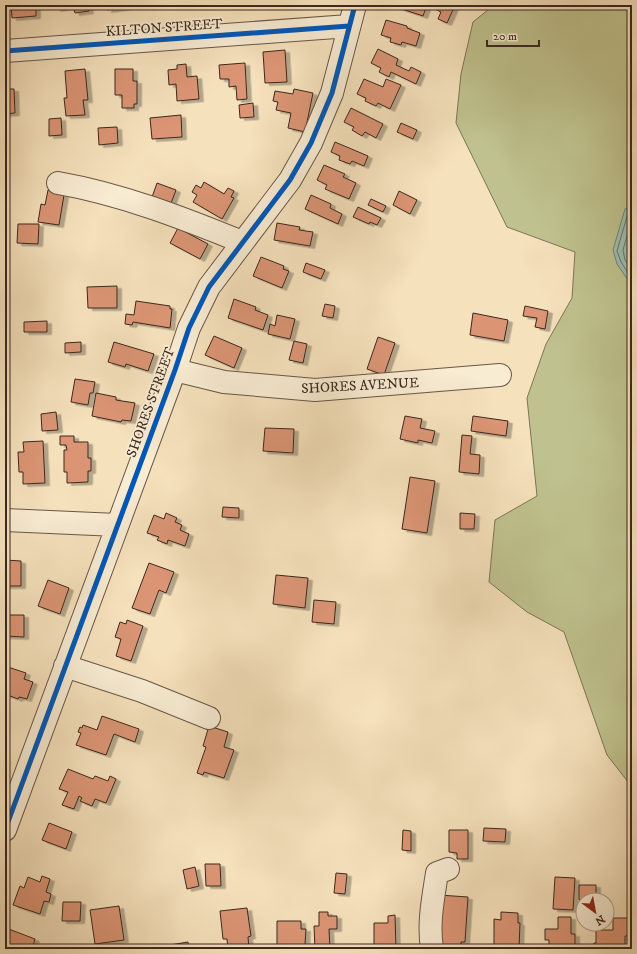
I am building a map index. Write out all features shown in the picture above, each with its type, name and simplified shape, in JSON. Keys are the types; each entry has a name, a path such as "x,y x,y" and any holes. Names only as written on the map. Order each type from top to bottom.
{"street":[{"name":"SHORES STREET","path":"7,816 65,666 175,370 189,328 202,301 219,273 290,180 311,143 332,93 355,5"},
{"name":"KILTON STREET","path":"5,51 349,26"},
{"path":"58,183 84,187 155,209 242,242"},
{"name":"SHORES AVENUE","path":"175,370 224,382 315,390 500,375"},
{"path":"5,520 117,525"},
{"path":"65,666 142,691 209,718"},
{"path":"432,949 430,936 431,913 437,873 448,870"}],"green space":[{"path":"494,5 525,5 531,8 534,5 632,5 632,787 607,755 564,632 527,612 489,582 495,520 537,496 527,398 546,344 572,298 575,252 507,227 456,123 461,74 473,22"}],"water":[{"path":"632,206 632,286 617,264 613,250 625,209"}],"building":[{"path":"11,5 36,5 36,16 12,18"},
{"path":"56,5 88,5 89,11 75,13 73,6 56,9"},
{"path":"107,5 127,5 128,7 107,10"},
{"path":"390,5 427,5 423,16"},
{"path":"437,5 455,5 447,23 438,19 441,12 435,9"},
{"path":"386,20 407,26 407,28 420,33 416,46 402,42 401,45 390,42 391,38 381,35"},
{"path":"378,49 398,59 396,65 409,71 411,67 421,72 416,84 391,72 389,77 379,72 381,68 371,63"},
{"path":"285,50 287,82 265,83 263,52"},
{"path":"245,63 247,99 237,100 236,86 229,87 229,79 220,79 219,65"},
{"path":"186,64 187,77 197,76 199,99 177,101 176,84 169,85 168,70 177,69 177,65"},
{"path":"85,69 88,100 83,100 85,115 66,116 64,98 67,98 65,71"},
{"path":"115,69 133,69 133,81 137,81 137,104 134,104 134,108 122,108 122,95 115,95"},
{"path":"364,79 383,87 386,79 401,85 390,109 378,103 376,106 365,101 366,98 357,94"},
{"path":"5,89 14,89 15,113 5,114"},
{"path":"294,89 313,93 305,132 288,128 291,113 276,110 278,102 273,101 275,91 293,94"},
{"path":"253,103 254,117 240,118 239,105"},
{"path":"351,108 383,124 376,138 365,132 362,136 352,130 354,127 344,122"},
{"path":"181,115 182,137 152,139 150,118"},
{"path":"61,118 62,135 49,136 49,119"},
{"path":"401,123 417,130 413,139 397,132"},
{"path":"117,127 118,143 99,145 98,128"},
{"path":"335,142 368,156 364,166 352,161 350,164 339,160 340,156 331,152"},
{"path":"324,165 345,174 343,177 356,183 349,199 325,189 327,185 317,180"},
{"path":"204,182 224,194 228,188 234,191 231,197 234,198 222,219 193,202 197,195 192,192 196,185 201,188"},
{"path":"157,183 176,190 170,206 151,200"},
{"path":"48,190 57,191 56,194 64,195 59,225 38,222 41,204 45,205"},
{"path":"399,191 417,200 410,214 393,205"},
{"path":"311,195 331,204 330,208 342,214 338,224 305,209"},
{"path":"371,199 386,206 383,212 368,205"},
{"path":"358,207 381,218 377,225 370,222 369,224 353,217"},
{"path":"277,223 300,227 299,230 313,232 310,246 274,240"},
{"path":"18,224 39,224 38,244 17,243"},
{"path":"178,228 208,244 200,259 170,243"},
{"path":"261,257 284,266 283,269 289,271 282,288 253,276"},
{"path":"306,263 325,270 321,279 303,272"},
{"path":"117,286 117,308 88,308 87,287"},
{"path":"234,299 256,307 255,310 268,315 263,330 228,318"},
{"path":"136,301 170,306 170,309 172,309 170,328 133,322 132,325 125,324 126,314 134,315"},
{"path":"325,304 335,306 333,318 322,316"},
{"path":"525,306 548,311 545,329 535,327 537,318 523,316"},
{"path":"473,313 508,320 504,341 470,335"},
{"path":"277,315 295,319 290,339 268,334 270,324 275,326"},
{"path":"47,321 47,332 24,332 24,322"},
{"path":"214,336 242,348 234,368 205,355"},
{"path":"378,337 395,343 384,375 367,369"},
{"path":"294,341 307,344 303,363 289,360"},
{"path":"81,342 81,352 65,353 65,343"},
{"path":"114,342 154,354 148,371 126,364 125,367 108,362"},
{"path":"75,379 95,382 93,393 90,393 88,405 71,402"},
{"path":"96,393 116,397 116,400 135,403 131,421 122,420 121,422 92,416"},
{"path":"56,412 58,430 42,431 41,414"},
{"path":"405,416 422,419 420,428 435,431 432,443 418,440 418,443 400,439"},
{"path":"473,416 508,421 506,436 471,431"},
{"path":"265,428 294,429 293,453 263,451"},
{"path":"462,435 472,436 470,454 480,455 479,474 459,472"},
{"path":"60,436 74,436 74,442 88,442 88,458 91,458 91,471 88,471 88,482 67,483 67,472 64,472 64,450 67,450 66,445 60,445"},
{"path":"43,441 45,483 23,484 23,472 19,472 18,452 24,452 23,442"},
{"path":"410,477 435,481 427,533 402,529"},
{"path":"223,507 239,508 239,518 222,517"},
{"path":"166,513 177,518 175,522 182,525 180,530 189,534 185,546 168,540 167,544 157,540 159,537 147,533 154,515 164,519"},
{"path":"460,513 475,514 474,529 460,529"},
{"path":"5,560 21,561 21,586 5,586"},
{"path":"149,563 174,572 166,593 159,590 150,614 132,608"},
{"path":"276,575 308,578 305,608 273,604"},
{"path":"48,580 69,588 60,614 38,606"},
{"path":"314,600 336,602 334,624 312,622"},
{"path":"5,615 24,615 24,637 5,636"},
{"path":"127,620 143,626 131,661 116,656 121,639 115,637 120,622 126,624"},
{"path":"8,667 26,673 24,679 33,682 27,699 19,697 18,699 5,694 5,670 7,671"},
{"path":"102,716 139,729 135,742 114,734 106,755 76,745 81,733 78,732 80,727 82,728 83,725 97,730"},
{"path":"209,726 228,732 224,747 234,750 224,778 204,772 203,775 197,773 206,747 203,746"},
{"path":"68,769 93,779 95,776 108,781 110,776 116,779 106,803 95,799 92,806 80,801 82,798 79,796 74,809 62,805 68,792 59,789"},
{"path":"49,823 72,832 66,849 42,840"},
{"path":"484,828 506,829 505,842 483,841"},
{"path":"403,830 411,831 411,851 402,850"},
{"path":"449,830 468,830 468,859 457,859 457,853 449,852"},
{"path":"205,864 220,864 221,886 206,886"},
{"path":"195,867 199,886 187,889 183,870"},
{"path":"336,873 347,874 345,894 334,893"},
{"path":"42,876 50,879 46,892 51,894 49,902 44,901 40,914 13,905 20,886 24,888 28,877 40,882"},
{"path":"555,877 575,878 573,910 553,909"},
{"path":"579,885 596,885 596,892 579,892"},
{"path":"439,895 468,897 465,942 461,942 461,949 442,949"},
{"path":"63,902 81,902 80,921 62,921"},
{"path":"119,906 124,940 95,944 90,910"},
{"path":"247,908 251,936 248,937 249,949 228,949 227,939 223,939 220,911"},
{"path":"319,912 328,912 328,916 337,916 337,929 329,929 330,949 315,949 314,926 319,926"},
{"path":"501,912 518,913 518,923 520,923 519,949 494,949 494,919 501,920"},
{"path":"395,915 396,949 374,949 374,923 388,923 388,916"},
{"path":"558,917 571,917 571,934 575,934 575,949 549,949 549,940 545,940 545,929 558,929"},
{"path":"615,918 629,918 629,936 625,936 625,949 593,949 594,943 596,943 596,932 615,932"},
{"path":"277,921 301,921 301,929 306,929 305,945 303,945 303,949 283,949 283,946 277,946"},
{"path":"6,928 35,939 32,949 5,948"},
{"path":"188,942 189,949 164,949 164,946"},
{"path":"135,945 135,949 117,949 117,948"}],"cycle path":[{"path":"5,830 175,370 189,328 209,287 290,180 311,143 332,93 355,5"},
{"path":"5,51 349,26"}]}
